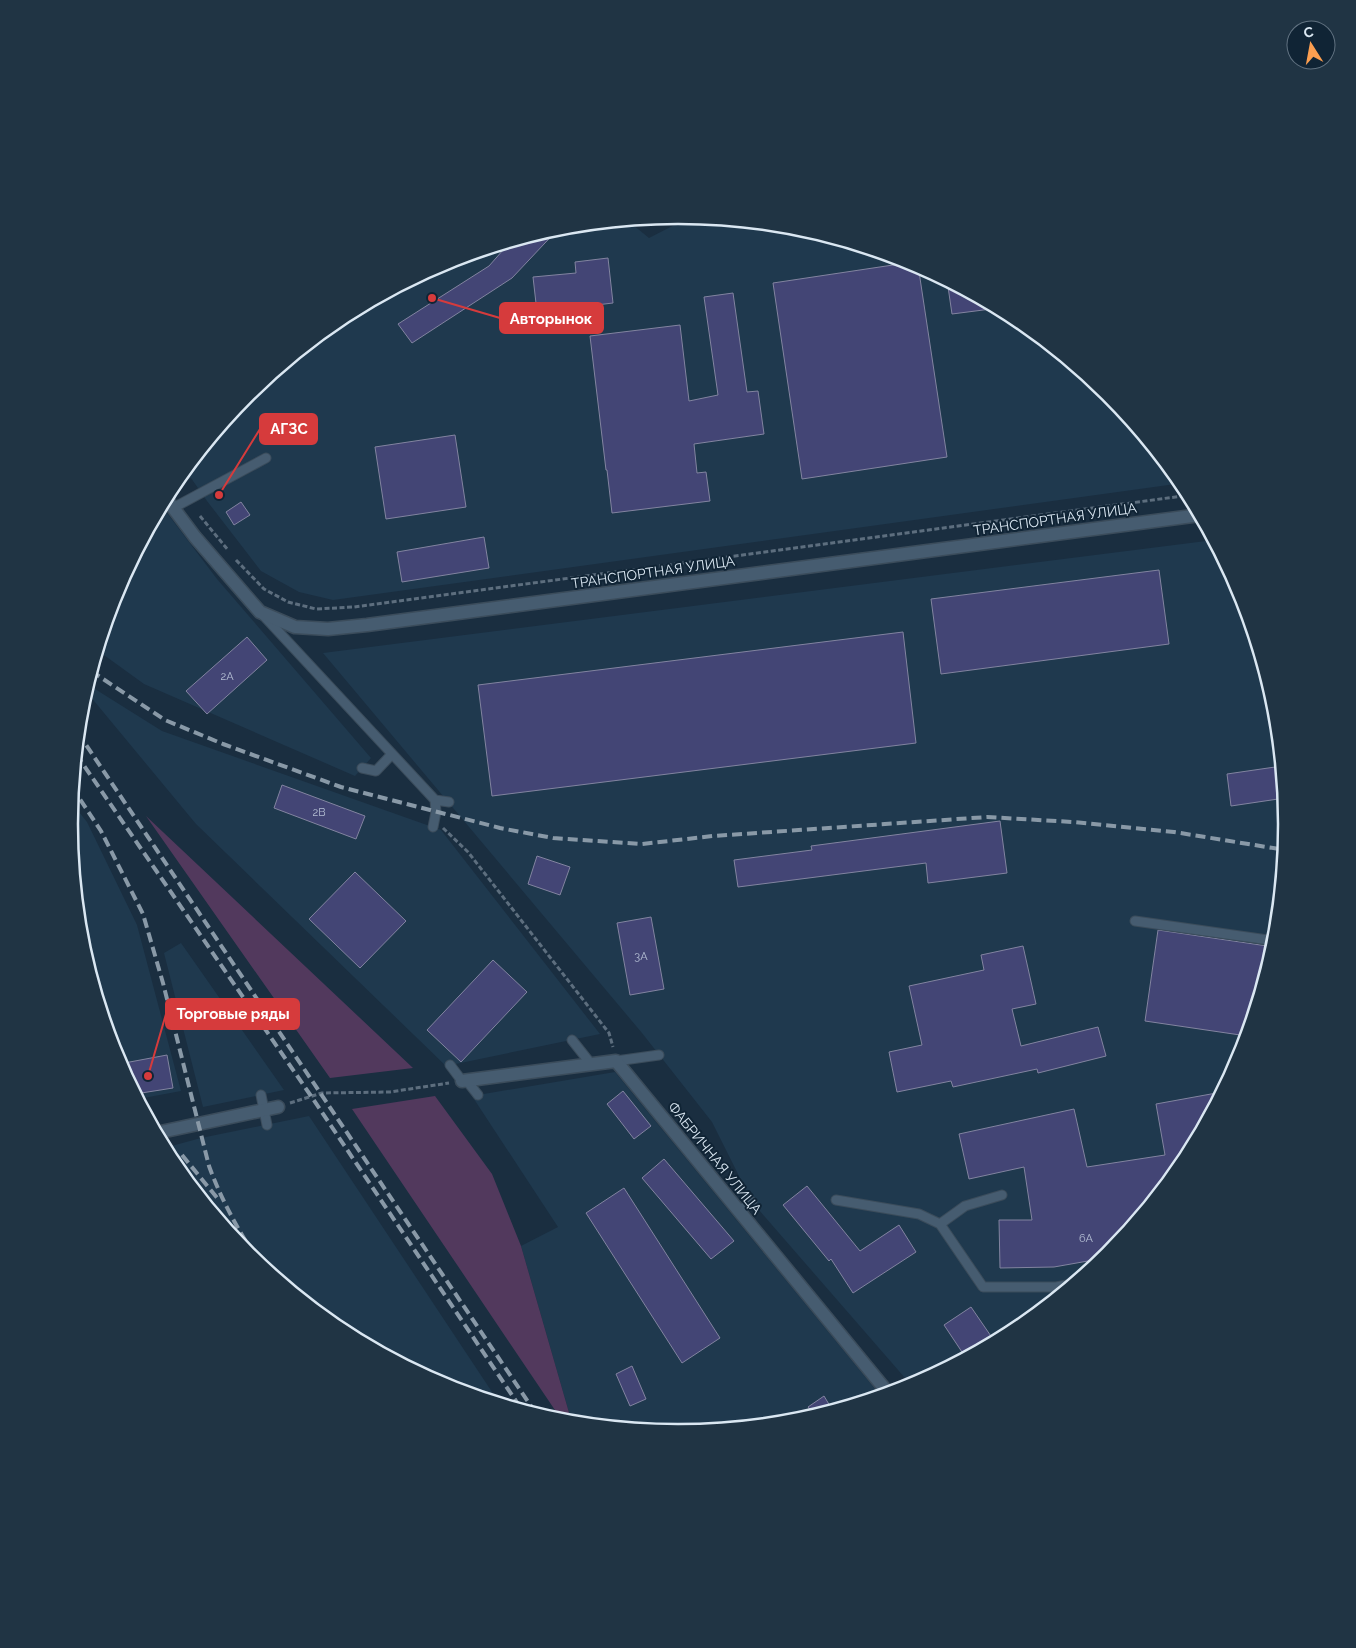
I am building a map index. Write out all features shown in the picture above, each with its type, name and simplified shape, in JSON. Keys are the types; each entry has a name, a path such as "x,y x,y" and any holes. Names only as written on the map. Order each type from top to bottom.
{"street":[{"name":"ТРАНСПОРТНАЯ УЛИЦА","path":"170,504 195,537 260,612 296,627 328,629 1192,515"},
{"path":"465,1081 616,1061"},
{"name":"ФАБРИЧНАЯ УЛИЦА","path":"616,1061 884,1388"},
{"path":"163,1132 278,1107"}],"lane":[{"path":"171,503 186,500 266,458"},
{"path":"260,612 435,800 436,812 433,825"},
{"path":"362,768 376,771 392,754"},
{"path":"435,800 449,802"},
{"path":"1135,921 1267,940"},
{"path":"572,1040 591,1064"},
{"path":"616,1061 659,1055"},
{"path":"450,1065 478,1095"},
{"path":"260,1095 267,1125"},
{"path":"940,1224 966,1206 1002,1195"},
{"path":"836,1200 919,1214 940,1224 983,1287 1061,1286"},
{"path":"739,1211 752,1202"}],"path":[{"path":"236,559 264,589 288,602 316,609 354,607 1181,496"},
{"path":"186,500 229,552"},
{"path":"433,825 446,830 468,852 609,1033 616,1061"},
{"path":"278,1107 322,1093 390,1092 465,1081"}],"shaded area":[{"path":"678,223 756,229 795,235 871,255 944,285 1012,325 1074,373 1103,399 1129,428 1173,484 333,600 299,592 261,571 191,478 186,481 227,428 253,399 282,373 344,325 412,285 485,255 561,235 634,226 649,238"},
{"path":"166,511 217,579 371,758 355,776 144,684 102,654 123,594 139,558"},
{"path":"1207,541 1233,594 1247,631 1258,669 1267,707 1273,746 1278,824 1277,863 1267,941 1247,1017 1217,1090 1177,1158 1154,1190 1103,1249 1044,1300 1012,1323 944,1363 906,1380 752,1202 712,1122 642,1033 323,653"},
{"path":"93,688 162,731 441,830 600,1034 446,1066 196,824 91,698"},
{"path":"78,811 87,822 137,925 181,1091 143,1098 123,1054 109,1017 89,941 83,902 79,863"},
{"path":"146,816 413,1068 330,1078"},
{"path":"181,943 284,1090 203,1107 164,953"},
{"path":"615,1072 877,1391 795,1413 717,1423 639,1423 569,1414 521,1246 558,1227 472,1096"},
{"path":"435,1096 492,1174 521,1246 569,1414 556,1412 352,1109"},
{"path":"309,1116 495,1396 448,1379 412,1363 378,1344 312,1300 282,1275 253,1249 227,1220 202,1190 172,1146 201,1138"}],"building":[{"path":"550,238 512,278 412,343 398,324 489,266 503,250"},
{"path":"608,258 613,303 537,312 533,277 576,273 575,262"},
{"path":"896,265 919,274 947,457 802,479 773,283"},
{"path":"948,287 987,310 952,314"},
{"path":"733,293 747,392 758,391 764,434 694,444 697,473 706,472 710,501 612,513 590,336 680,325 689,401 718,395 704,297"},
{"path":"455,435 466,507 386,519 375,447"},
{"path":"241,502 250,515 234,525 226,512"},
{"path":"484,537 489,568 402,582 397,552"},
{"path":"1159,570 1169,644 941,674 931,599"},
{"path":"903,632 916,743 492,796 478,685"},
{"path":"247,637 267,660 207,714 186,691"},
{"path":"1275,767 1277,799 1231,806 1227,774"},
{"path":"282,785 365,816 356,839 274,808"},
{"path":"1000,821 1007,873 928,883 926,863 738,887 734,860 812,850 811,846"},
{"path":"537,856 570,867 560,895 528,884"},
{"path":"355,872 406,921 360,968 309,919"},
{"path":"651,917 664,989 630,995 617,923"},
{"path":"1158,930 1266,946 1258,979 1240,1035 1145,1021"},
{"path":"1023,946 1036,1004 1012,1009 1021,1046 1098,1027 1106,1056 1038,1073 1037,1069 953,1087 951,1081 897,1092 889,1052 922,1045 909,986 984,970 981,955"},
{"path":"493,960 527,992 461,1062 427,1030"},
{"path":"167,1055 173,1088 141,1093 127,1063"},
{"path":"623,1091 651,1126 634,1139 607,1104"},
{"path":"1215,1093 1177,1158 1154,1190 1103,1249 1090,1261 1054,1267 1000,1268 999,1220 1032,1220 1024,1167 969,1179 959,1134 1074,1109 1087,1167 1165,1155 1156,1104"},
{"path":"664,1159 734,1241 711,1259 642,1178"},
{"path":"807,1186 860,1251 899,1225 916,1252 853,1293 831,1259 829,1261 783,1205"},
{"path":"624,1188 720,1338 682,1363 586,1213"},
{"path":"971,1307 991,1336 962,1353 944,1325"},
{"path":"632,1366 646,1399 630,1406 616,1374"},
{"path":"824,1396 829,1405 810,1409 808,1407"}],"railway":[{"path":"97,675 165,720 223,744 341,787 500,828 553,838 642,844 713,836 987,817 1073,822 1174,832 1277,849"},
{"path":"84,741 531,1406"},
{"path":"81,762 311,1096 517,1402"},
{"path":"79,797 101,831 143,914 163,983 209,1166 232,1218 246,1241"},
{"path":"182,1155 218,1199"}],"place":[{"name":"Авторынок","path":"432,298"},
{"name":"АГЗС","path":"219,495"},
{"name":"Торговые ряды","path":"148,1076"}]}
